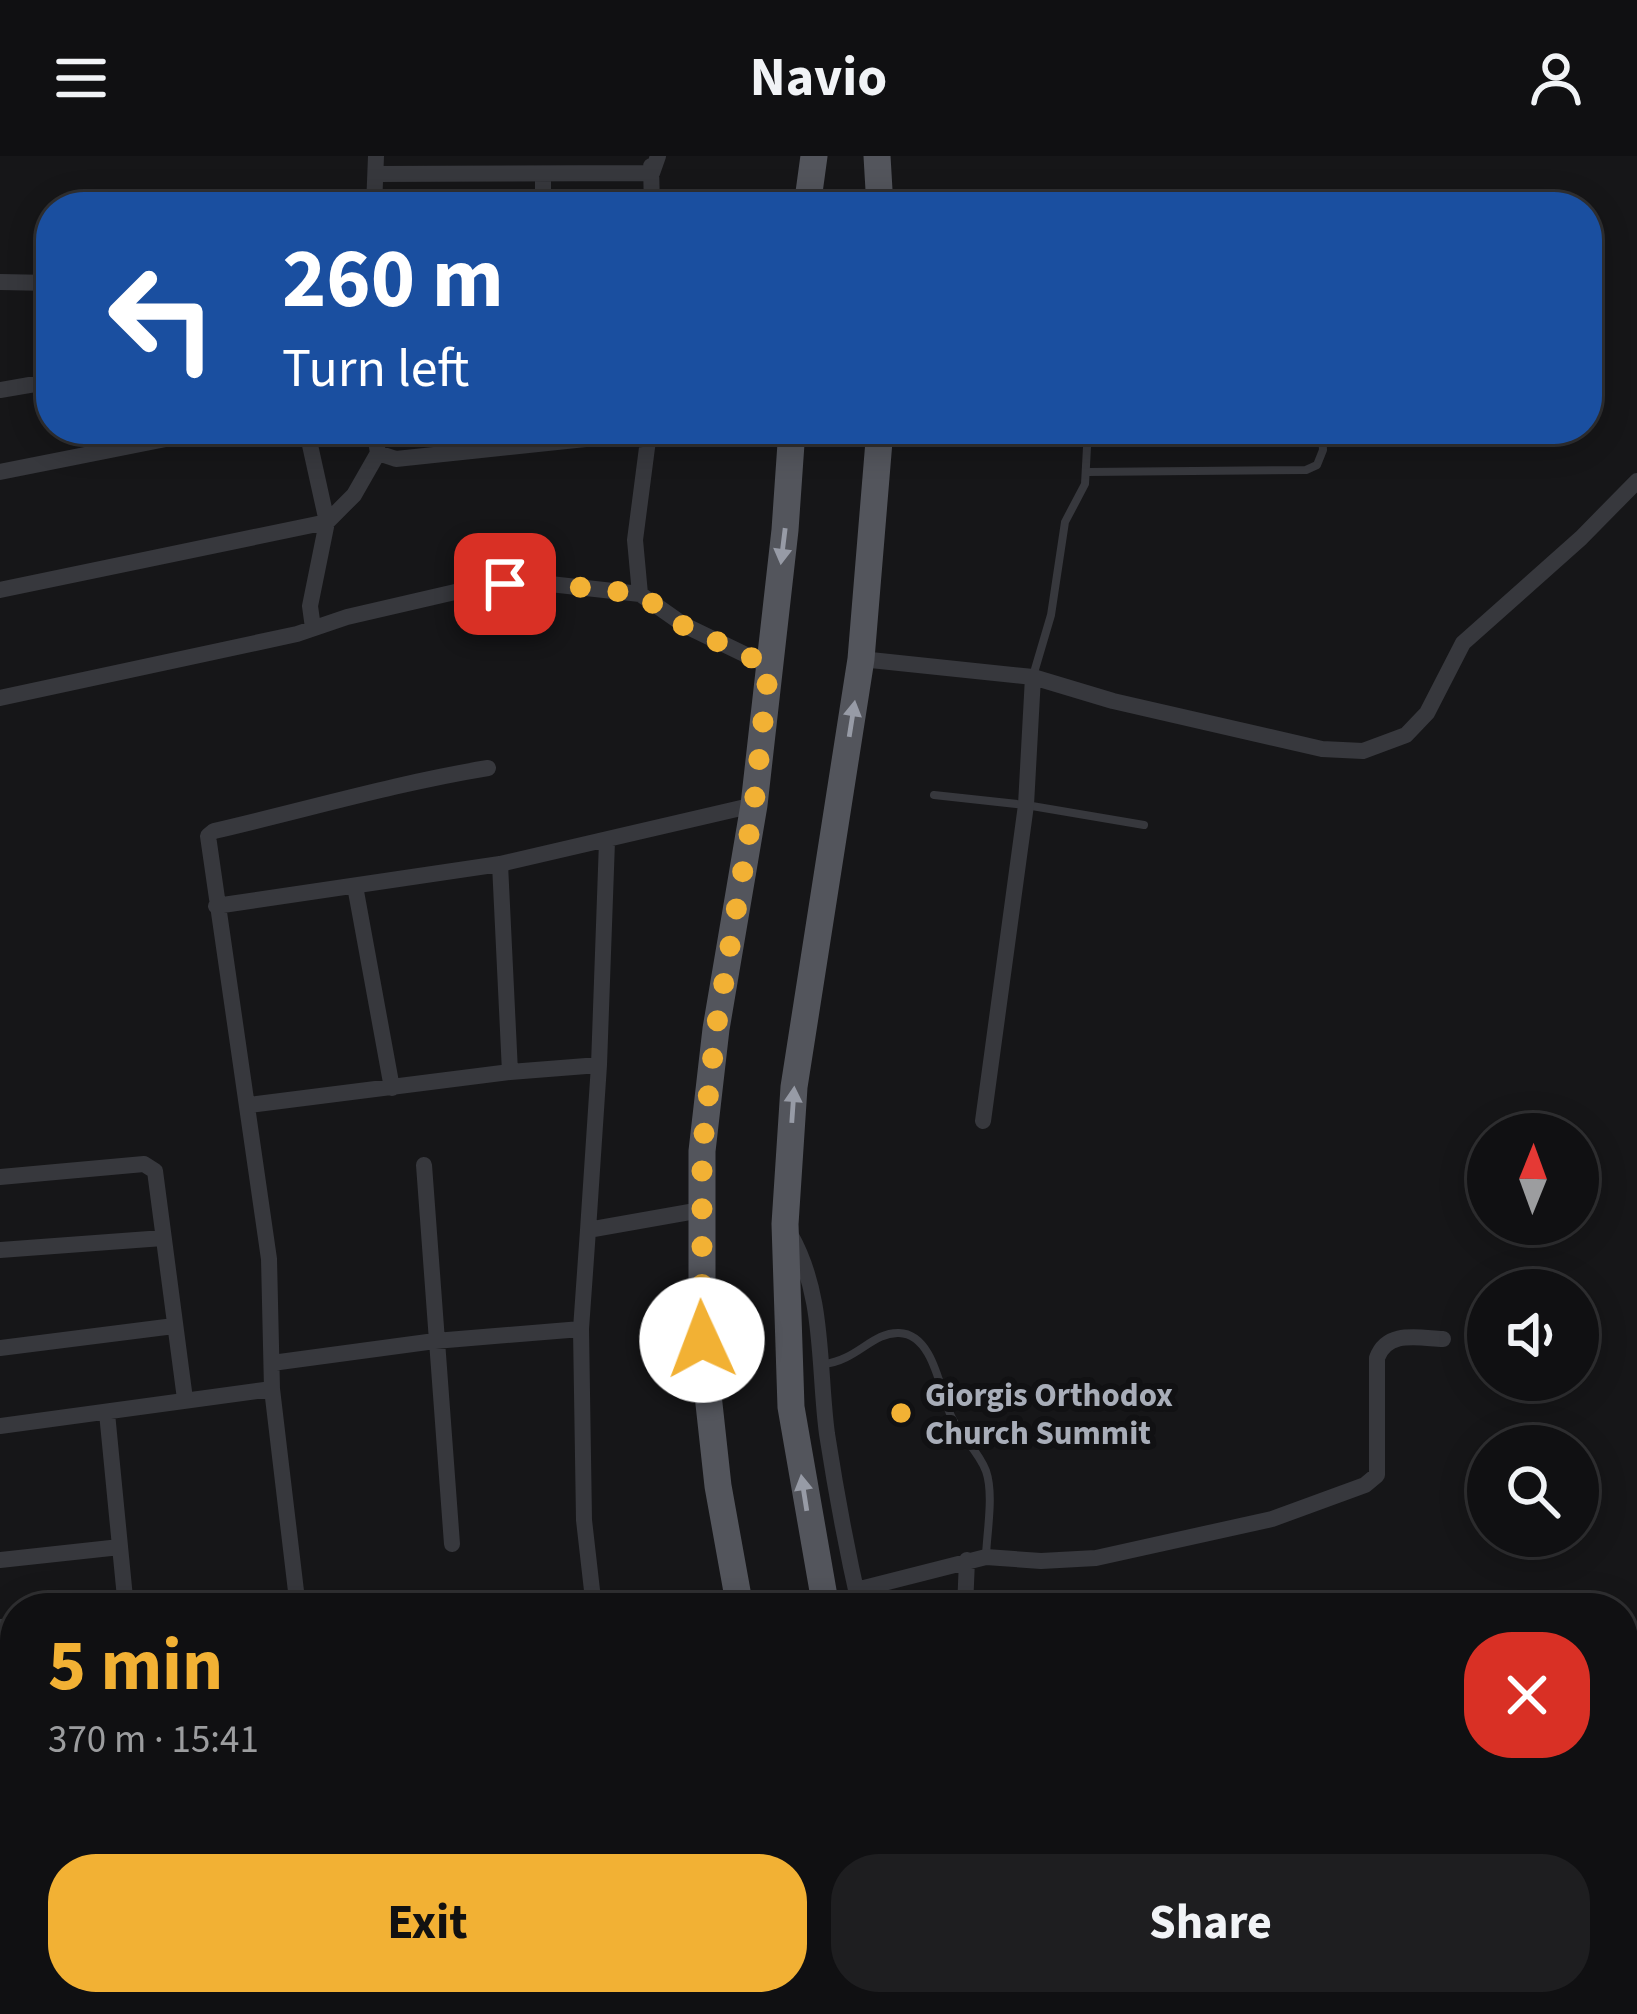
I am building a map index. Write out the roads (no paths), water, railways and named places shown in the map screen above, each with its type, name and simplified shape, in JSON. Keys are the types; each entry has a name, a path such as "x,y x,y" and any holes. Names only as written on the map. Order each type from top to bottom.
{"main road":[{"path":"809,192 814,156"},
{"path":"877,156 879,192"},
{"path":"737,1593 718,1486 702,1340 702,1151 716,1029 754,805 791,444"},
{"path":"823,1593 791,1407 785,1224 794,1087 861,659 879,444"}],"street":[{"path":"376,165 543,174 653,162 652,192"},
{"path":"543,174 543,192"},
{"path":"0,282 36,283"},
{"path":"0,390 36,384"},
{"path":"0,472 139,444"},
{"path":"310,444 327,522 310,606 313,628"},
{"path":"0,590 327,522 354,495 379,454 377,444"},
{"path":"379,454 396,459 536,444"},
{"path":"640,594 635,540 647,444"},
{"path":"861,659 1033,677 1322,748 1363,751 1406,735 1426,713 1463,644 1637,481"},
{"path":"0,698 481,586 541,583 640,594 684,626 769,666"},
{"path":"983,1121 1026,805 1033,677"},
{"path":"296,1593 272,1390 269,1259 250,1105 207,844 214,831 425,778 488,768"},
{"path":"216,906 500,864 754,805"},
{"path":"592,1593 584,1520 581,1329 599,1065 607,841"},
{"path":"500,864 510,1072"},
{"path":"355,886 392,1088"},
{"path":"250,1105 599,1065"},
{"path":"0,1177 150,1166 155,1171 184,1399"},
{"path":"424,1166 452,1544"},
{"path":"588,1230 701,1210"},
{"path":"785,1224 806,1262 827,1432 857,1593"},
{"path":"0,1250 164,1238"},
{"path":"0,1348 174,1326"},
{"path":"272,1364 435,1341 581,1329"},
{"path":"876,1593 977,1559 1096,1558 1272,1519 1365,1485 1377,1475 1380,1458 1377,1358 1381,1347 1394,1338 1443,1340"},
{"path":"0,1426 272,1390"},
{"path":"107,1413 125,1593"},
{"path":"0,1560 120,1546"},
{"path":"968,1593 977,1559"}],"lane":[{"path":"1033,677 1051,615 1065,522 1088,472 1088,444"},
{"path":"1088,472 1306,470 1317,465 1323,444"},
{"path":"934,795 1144,825"},
{"path":"821,1365 846,1362 876,1338 899,1333 920,1343 933,1364 951,1418 988,1475 977,1559"}],"place":[{"name":"Giorgis Orthodox Church Summit","path":"901,1413"}]}
